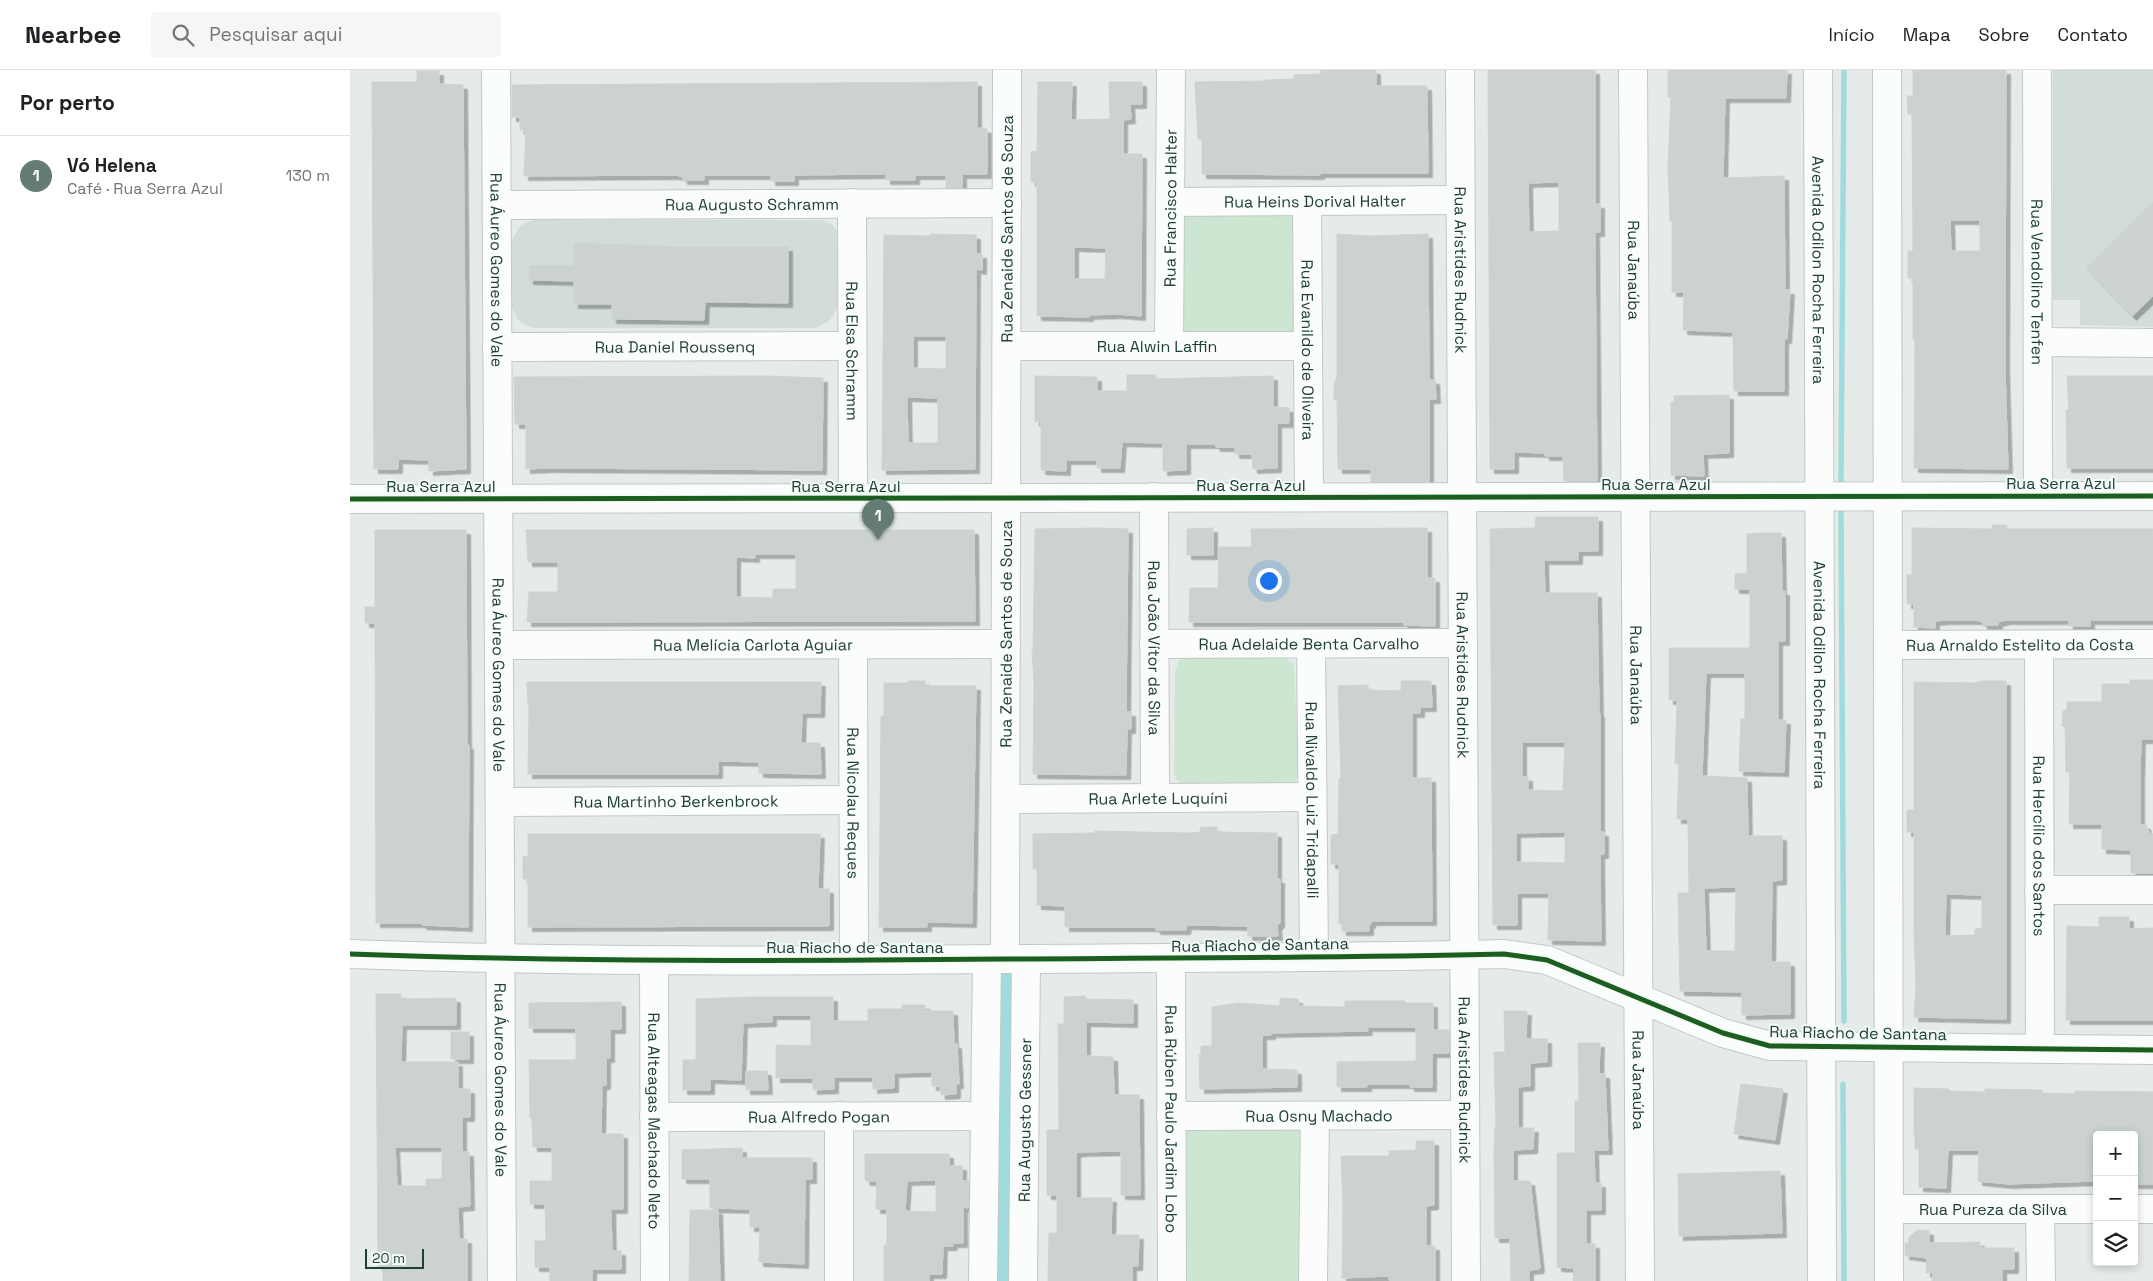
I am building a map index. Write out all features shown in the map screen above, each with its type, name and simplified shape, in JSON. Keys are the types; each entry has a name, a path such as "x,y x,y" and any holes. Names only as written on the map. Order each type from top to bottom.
{"street":[{"name":"Rua Áureo Gomes do Vale","path":"496,70 502,1281"},
{"name":"Rua Zenaide Santos de Souza","path":"1006,959 1007,70"},
{"name":"Rua Francisco Halter","path":"1170,346 1171,70"},
{"name":"Rua Aristides Rudnick","path":"1460,70 1466,1281"},
{"name":"Rua Janaúba","path":"1632,70 1640,1281"},
{"name":"Avenida Odilon Rocha Ferreira","path":"1818,70 1822,1281"},
{"path":"1887,70 1889,1281"},
{"name":"Rua Vendolino Tenfen","path":"2037,70 2038,496"},
{"name":"Rua Heins Dorival Halter","path":"1170,202 1460,200"},
{"name":"Rua Evanildo de Oliveira","path":"1307,201 1309,497"},
{"name":"Rua Augusto Schramm","path":"497,205 1007,202"},
{"name":"Rua Elsa Schramm","path":"852,203 853,498"},
{"path":"2038,342 2153,343"},
{"name":"Rua Daniel Roussenq","path":"497,347 852,346"},
{"name":"Rua Alwin Laffin","path":"1007,346 1308,346"},
{"name":"Rua Serra Azul","path":"350,499 2153,496"},
{"name":"Rua João Vítor da Silva","path":"1154,498 1154,798"},
{"name":"Rua Adelaide Benta Carvalho","path":"1154,644 1463,643"},
{"name":"Rua Melícia Carlota Aguiar","path":"499,646 1006,644"},
{"name":"Rua Nivaldo Luiz Tridapalli","path":"1311,644 1314,957"},
{"name":"Rua Hercílio dos Santos","path":"2039,644 2040,1049"},
{"name":"Rua Arnaldo Estelito da Costa","path":"1888,645 2153,644"},
{"name":"Rua Nicolau Reques","path":"853,645 854,960"},
{"name":"Rua Arlete Luquíni","path":"1006,799 1312,797"},
{"name":"Rua Martinho Berkenbrock","path":"500,802 853,800"},
{"path":"2040,890 2153,890"},
{"name":"Rua Riacho de Santana","path":"350,954 501,959 654,960 1314,957 1504,954 1547,960 1724,1033 1770,1046 2153,1050"},
{"name":"Rua Rúben Paulo Jardim Lobo","path":"1172,958 1172,1281"},
{"path":"983,1281 985,1116 1006,959"},
{"name":"Rua Augusto Gessner","path":"1006,959 1022,1281"},
{"name":"Rua Alteagas Machado Neto","path":"654,960 655,1281"},
{"name":"Rua Osny Machado","path":"1172,1116 1465,1115"},
{"path":"839,1116 839,1281"},
{"name":"Rua Alfredo Pogan","path":"654,1117 985,1116"},
{"path":"1313,1281 1315,1116"},
{"name":"Rua Pureza da Silva","path":"1889,1209 2093,1209"},
{"path":"2040,1209 2041,1281"},
{"path":"2138,1209 2153,1209"}],"shaded area":[{"path":"2053,70 2153,70 2153,327 2080,325 2080,300 2053,300"},
{"path":"533,220 823,220 833,225 840,237 838,307 830,320 816,328 533,328 519,321 512,308 512,240 520,226"}],"green space":[{"path":"1183,213 1295,213 1299,334 1182,334"},
{"path":"1188,656 1284,657 1294,664 1299,775 1292,786 1182,786 1176,779 1174,771 1175,673 1179,661"},
{"path":"1186,1128 1298,1128 1302,1135 1303,1281 1179,1281 1181,1140"}],"building":[{"path":"1321,70 1376,70 1376,86 1427,86 1428,173 1320,173 1320,175 1202,174 1202,139 1198,139 1195,82 1294,79 1294,75 1321,74"},
{"path":"1488,70 1595,70 1595,204 1600,204 1600,232 1595,232 1597,481 1564,481 1563,456 1545,456 1545,453 1514,452 1514,469 1490,469","holes":["1559,182 1559,231 1529,232 1528,183"]},
{"path":"1668,70 1787,70 1786,98 1725,98 1723,178 1784,176 1785,290 1790,290 1787,339 1784,339 1784,391 1734,391 1733,332 1683,330 1684,292 1672,292 1672,221 1670,221 1668,166 1671,97 1668,97"},
{"path":"1913,70 2006,70 2005,368 2008,469 1914,468 1915,340 1913,340 1913,278 1908,278 1908,251 1913,251 1912,114 1908,114 1907,96 1913,96","holes":["1950,220 1980,220 1980,251 1951,251"]},
{"path":"417,71 439,71 439,84 463,85 466,469 429,471 429,460 398,459 398,469 374,469 372,82 417,82"},
{"path":"977,82 977,128 987,129 987,174 962,174 962,188 946,188 946,175 915,175 915,180 886,180 886,174 794,175 794,181 771,181 771,175 704,175 704,180 683,180 683,177 676,175 524,176 526,130 520,130 520,117 512,117 512,85"},
{"path":"1038,82 1072,82 1071,120 1110,119 1109,82 1142,82 1142,104 1130,104 1131,119 1123,120 1123,154 1142,154 1141,316 1117,314 1089,315 1089,317 1037,316 1037,182 1031,182 1031,152 1037,151","holes":["1074,247 1106,248 1105,279 1074,279"]},
{"path":"2153,202 2153,296 2132,316 2086,269"},
{"path":"930,234 976,235 976,254 982,254 982,270 976,269 975,469 882,470 884,235 930,236","holes":["913,336 946,336 946,369 913,368","907,397 938,398 938,443 908,443"]},
{"path":"1337,234 1369,236 1428,234 1429,380 1435,380 1436,399 1429,399 1429,482 1371,482 1371,469 1338,469 1337,400 1334,400 1334,386 1337,376"},
{"path":"574,243 681,247 788,247 788,303 705,302 704,320 612,319 612,304 574,304 574,281 529,280 529,266 574,266"},
{"path":"1127,375 1156,375 1156,379 1273,376 1273,407 1289,408 1289,423 1277,423 1277,468 1253,469 1252,454 1235,454 1235,447 1216,447 1215,444 1186,444 1186,470 1163,471 1163,443 1122,442 1120,468 1097,468 1097,460 1066,460 1066,471 1041,470 1041,421 1035,422 1035,376 1097,377 1097,391 1127,391"},
{"path":"767,376 823,378 822,470 526,469 526,424 515,424 514,377"},
{"path":"2067,376 2153,376 2153,468 2067,468 2066,410 2069,410"},
{"path":"1729,395 1729,453 1703,454 1704,476 1671,475 1671,402 1674,402 1674,396"},
{"path":"1536,517 1598,517 1598,551 1578,551 1578,560 1544,560 1545,593 1597,593 1600,832 1604,832 1604,854 1600,854 1601,941 1548,940 1549,893 1517,893 1517,925 1493,925 1490,529 1535,528","holes":["1522,742 1565,742 1563,791 1528,790 1528,777 1522,777","1565,832 1565,863 1516,862 1516,833"]},
{"path":"1992,525 2007,525 2007,529 2153,529 2153,620 2090,620 2090,626 2069,626 2069,620 2006,620 1998,622 1998,625 1983,625 1983,622 1976,620 1944,620 1935,621 1935,628 1914,627 1914,604 1907,604 1907,575 1912,575 1912,528 1992,529"},
{"path":"1213,528 1213,555 1187,555 1187,529"},
{"path":"1427,528 1427,578 1435,578 1435,626 1404,625 1404,622 1189,622 1190,588 1218,588 1219,547 1252,547 1251,529"},
{"path":"1035,529 1128,529 1126,712 1131,712 1131,729 1127,729 1126,775 1033,774 1034,680 1032,651"},
{"path":"375,530 466,530 467,745 469,745 468,927 422,925 422,923 376,923 375,623 365,623 365,607 375,607"},
{"path":"526,530 974,530 975,621 527,622 529,592 558,592 558,562 528,562","holes":["755,554 796,554 796,589 773,589 773,598 736,597 736,557 755,558"]},
{"path":"1781,533 1782,591 1785,591 1785,641 1778,641 1778,720 1786,720 1784,772 1739,771 1741,719 1745,719 1745,673 1706,673 1702,776 1747,778 1748,836 1782,836 1782,880 1772,881 1771,962 1790,962 1790,1014 1742,1015 1742,992 1680,991 1678,893 1689,893 1688,819 1677,819 1679,764 1675,764 1677,700 1669,700 1669,648 1750,648 1750,589 1735,589 1735,574 1747,573 1747,534","holes":["1736,887 1735,951 1706,951 1704,888"]},
{"path":"2130,680 2153,680 2153,739 2141,739 2140,825 2146,825 2149,834 2153,834 2153,873 2131,873 2131,850 2102,849 2102,824 2069,824 2070,772 2066,772 2065,726 2062,726 2063,711 2067,710 2067,702 2102,702 2102,684 2130,684"},
{"path":"908,681 925,681 925,686 976,686 972,923 927,922 927,927 879,927 881,716 884,716 884,683 908,683"},
{"path":"1401,681 1431,681 1432,707 1420,707 1420,713 1412,713 1412,778 1431,778 1432,921 1371,921 1369,931 1342,931 1342,924 1339,924 1339,864 1331,864 1331,835 1338,834 1339,779 1341,779 1338,686 1368,685 1368,690 1401,691"},
{"path":"2006,681 2006,1019 1914,1017 1916,986 1914,832 1907,832 1907,810 1914,810 1914,682 1974,683","holes":["1946,894 1982,895 1982,928 1975,929 1975,935 1945,936"]},
{"path":"527,682 821,682 820,713 802,713 801,743 820,743 821,774 759,773 759,762 718,761 718,774 528,774 529,705"},
{"path":"1201,827 1217,827 1217,832 1277,833 1277,879 1280,879 1280,923 1277,926 1278,936 1248,936 1248,926 1187,925 1186,930 1156,930 1156,927 1065,927 1065,906 1037,905 1037,869 1033,869 1033,834 1095,833 1095,831 1190,833 1200,832"},
{"path":"528,834 820,834 818,889 829,889 829,926 528,927 528,879 523,879 523,856 528,857"},
{"path":"2099,917 2129,917 2129,929 2153,928 2153,1020 2066,1020 2067,926 2099,927"},
{"path":"376,994 401,994 401,999 456,998 456,1025 402,1025 401,1062 458,1062 458,1089 470,1089 470,1117 462,1117 462,1152 469,1152 470,1206 458,1207 459,1239 467,1239 467,1281 383,1281 383,1267 378,1267","holes":["395,1147 442,1147 442,1179 426,1179 426,1186 397,1186"]},
{"path":"1085,996 1085,999 1133,1000 1133,1023 1086,1022 1086,1056 1113,1057 1114,1095 1139,1095 1140,1195 1121,1195 1121,1151 1076,1153 1076,1198 1112,1198 1111,1235 1139,1235 1138,1266 1132,1266 1132,1281 1048,1281 1049,1233 1057,1233 1057,1195 1047,1195 1047,1130 1059,1130 1058,1024 1064,1024 1064,997"},
{"path":"833,997 833,1021 868,1021 868,1009 902,1009 902,1005 925,1005 925,1011 953,1011 954,1044 957,1044 959,1084 956,1084 956,1094 941,1095 940,1086 932,1086 932,1072 894,1073 894,1088 873,1089 873,1077 834,1077 834,1089 813,1090 813,1078 776,1078 776,1045 811,1046 811,1015 772,1015 772,1022 743,1023 741,1080 710,1079 710,1090 683,1090 683,1060 696,1060 696,999"},
{"path":"1280,998 1298,999 1299,1006 1345,1007 1345,1001 1433,1003 1433,1030 1449,1030 1449,1053 1432,1053 1432,1087 1410,1087 1410,1084 1367,1084 1367,1087 1337,1087 1337,1062 1416,1061 1416,1027 1367,1027 1368,1031 1271,1033 1271,1035 1262,1035 1262,1069 1297,1070 1297,1087 1200,1089 1199,1054 1201,1055 1201,1046 1212,1046 1212,1007 1239,1003 1280,1006"},
{"path":"621,1002 621,1029 610,1029 610,1058 606,1058 606,1085 602,1085 601,1134 623,1134 623,1209 611,1209 612,1251 621,1251 621,1269 592,1269 592,1281 550,1281 550,1267 535,1267 535,1241 546,1241 545,1204 530,1204 530,1181 552,1181 552,1147 533,1147 532,1118 530,1118 529,1060 576,1060 576,1028 529,1028 529,1003"},
{"path":"1504,1011 1527,1011 1526,1039 1547,1039 1547,1062 1530,1063 1530,1086 1518,1087 1518,1128 1534,1128 1533,1149 1513,1150 1513,1181 1530,1181 1540,1267 1539,1269 1529,1270 1529,1281 1511,1281 1510,1238 1495,1238 1494,1152 1496,1128 1494,1052 1505,1052"},
{"path":"451,1032 469,1032 469,1059 451,1059"},
{"path":"1578,1043 1600,1043 1599,1074 1605,1074 1608,1150 1594,1150 1595,1183 1601,1183 1601,1210 1586,1210 1586,1244 1595,1244 1595,1281 1573,1281 1574,1268 1557,1267 1557,1153 1575,1153 1575,1101 1579,1101"},
{"path":"746,1071 767,1071 768,1090 746,1090"},
{"path":"1741,1084 1783,1089 1775,1140 1734,1134"},
{"path":"1914,1088 1985,1092 1985,1089 2042,1090 2042,1093 2075,1094 2075,1091 2153,1092 2153,1184 2138,1184 2138,1131 2093,1131 2093,1181 2008,1184 1978,1181 1979,1150 1948,1150 1946,1188 1919,1187 1919,1149 1915,1149"},
{"path":"1416,1141 1434,1141 1434,1205 1426,1206 1426,1246 1435,1246 1435,1281 1397,1281 1389,1280 1389,1276 1342,1278 1343,1207 1341,1156 1389,1156 1389,1151 1416,1150"},
{"path":"742,1148 742,1158 812,1158 812,1179 805,1179 804,1264 759,1262 760,1227 750,1227 750,1209 710,1208 710,1179 682,1179 682,1150"},
{"path":"865,1154 949,1154 949,1166 962,1166 962,1181 969,1181 968,1208 963,1207 963,1243 952,1243 953,1246 943,1246 942,1274 929,1274 929,1281 884,1281 887,1209 876,1209 877,1181 866,1181","holes":["936,1180 936,1212 905,1211 907,1181"]},
{"path":"1780,1171 1782,1233 1679,1236 1678,1174"},
{"path":"690,1210 718,1210 720,1281 689,1281"},
{"path":"1918,1230 1929,1231 1929,1243 1980,1242 1980,1248 2014,1248 2014,1269 2002,1269 2002,1281 1932,1281 1933,1272 1926,1273 1927,1258 1905,1255 1905,1243 1909,1243 1909,1237"}],"waterway":[{"path":"1841,482 1844,70"},
{"path":"1841,510 1844,1021"},
{"path":"1002,1281 1008,969"},
{"path":"1843,1084 1844,1281"}],"cycle path":[{"path":"350,499 2153,496"},
{"path":"350,954 596,960 1254,958 1504,954 1547,960 1723,1033 1770,1046 2153,1050"}],"place":[{"name":"Vó Helena","path":"878,540"}]}
